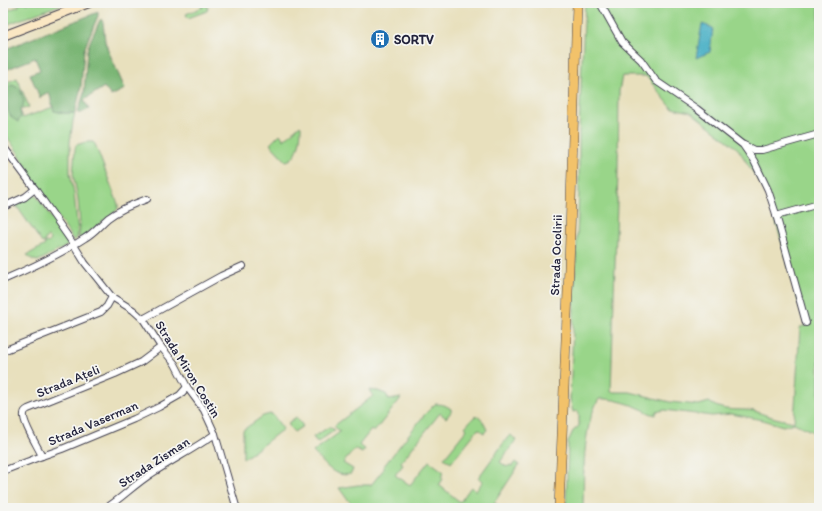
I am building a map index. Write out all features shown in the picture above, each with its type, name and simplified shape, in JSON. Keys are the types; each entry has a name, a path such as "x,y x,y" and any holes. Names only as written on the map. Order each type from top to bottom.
{"main road":[{"path":"3,36 89,3"},
{"name":"Strada Ocolirii","path":"559,508 569,268 577,3"}],"street":[{"path":"600,3 622,42 641,60 656,81 697,109 743,145 754,150 762,150 819,134"},
{"path":"743,145 754,161 768,190 806,323"},
{"name":"Strada Miron Costin","path":"3,146 35,189 85,263 112,297 133,310 143,319 161,347 175,364 187,387 204,410 215,434 235,507"},
{"path":"3,207 25,197 35,189"},
{"path":"3,280 36,266 74,245 89,236 109,218 128,206 147,199"},
{"path":"776,216 819,204"},
{"path":"143,319 221,276 243,266"},
{"path":"3,351 102,312 112,297"},
{"name":"Strada Ațeli","path":"42,456 26,426 24,417 25,411 141,362 161,347"},
{"name":"Strada Vaserman","path":"3,471 62,450 134,419 180,395 187,387"},
{"name":"Strada Zisman","path":"106,508 149,475 198,446 215,434"}],"green space":[{"path":"18,3 65,3 3,26 3,12 19,6"},
{"path":"202,3 207,3 207,11 188,18 186,14 203,7"},
{"path":"585,3 819,3 819,448 813,444 813,432 794,423 783,426 763,420 731,414 712,416 664,410 656,412 656,415 624,403 608,399 599,399 593,410 589,423 585,452 583,508 566,508 568,442 573,431 579,426 578,411 573,412 570,399 579,191 579,132","holes":["622,76 646,76 672,108 691,112 738,149 769,197 805,326 800,327 794,422 754,411 720,408 709,402 699,405 670,402 630,392 611,392 619,91"]},
{"path":"98,12 98,16 84,50 81,87 75,113 54,111 49,92 40,98 30,74 40,70 35,58 3,71 3,50"},
{"path":"101,19 103,22 105,41 108,50 125,89 111,96 104,87 84,100 89,109 79,114 78,112 84,93 87,50"},
{"path":"3,71 8,82 17,78 29,107 20,110 23,118 53,107 54,111 75,113 70,142 70,173 74,193 78,232 77,238 74,241 30,176 19,154 3,131"},
{"path":"13,85 20,89 24,101 20,110 21,117 18,122 10,115 8,111 6,95 3,91 6,87"},
{"path":"300,125 298,147 294,156 286,161 270,144 280,134 284,140"},
{"path":"86,142 93,142 95,144 118,204 118,208 80,239 78,199 73,174 76,145"},
{"path":"32,194 38,198 69,243 69,245 38,261 33,260 27,255 51,240 48,237 42,243 16,205"},
{"path":"369,390 386,394 389,400 401,398 374,432 371,430 359,445 365,449 362,453 355,449 343,463 353,469 351,474 340,474 331,470 313,452 340,432 334,426 373,396"},
{"path":"435,404 451,409 451,412 446,418 440,413 401,462 403,465 395,475 410,485 429,461 444,472 441,477 443,479 439,485 460,502 471,487 476,491 483,481 478,478 511,435 516,440 500,462 507,467 510,465 512,466 515,462 519,465 494,503 498,505 496,508 356,508 339,488 358,485 371,485 383,470 383,467 425,414"},
{"path":"270,414 273,415 283,429 243,459 243,430 263,416"},
{"path":"477,416 482,420 487,430 484,433 478,429 451,463 444,458 467,429 465,427 474,417"},
{"path":"296,417 303,426 294,432 288,423"},
{"path":"329,427 335,430 318,442 316,441 313,437"}],"water":[{"path":"702,24 713,28 710,52 696,58"}],"place":[{"name":"SORTV","path":"380,39"}]}
